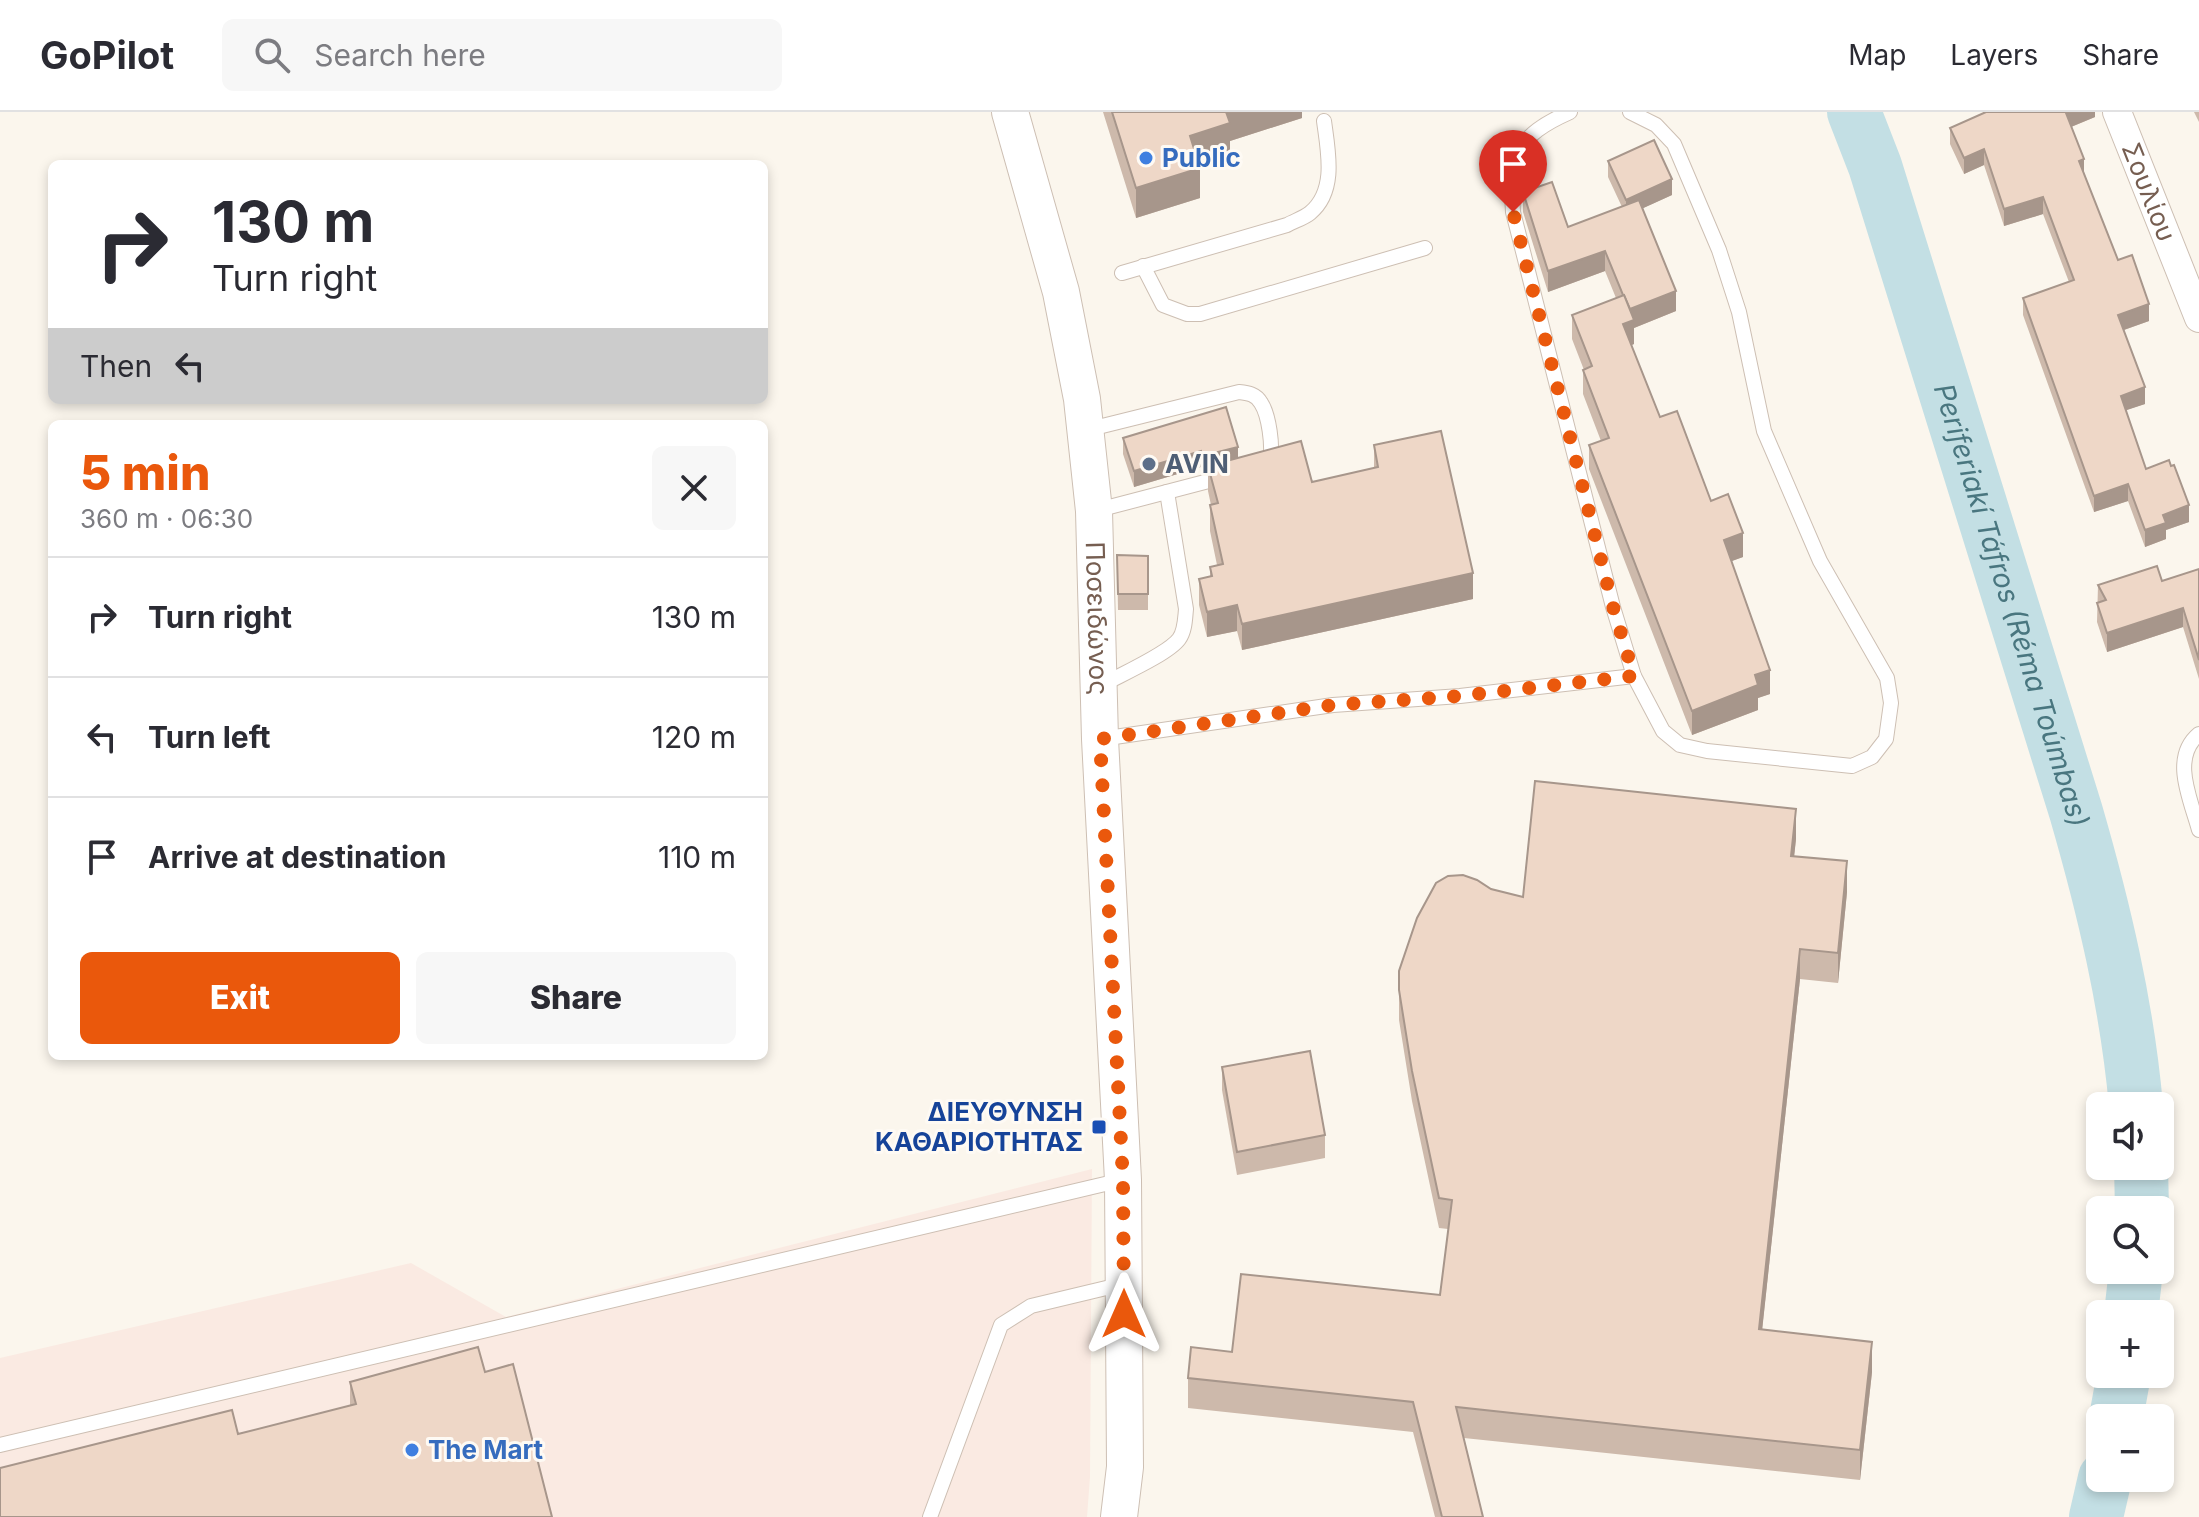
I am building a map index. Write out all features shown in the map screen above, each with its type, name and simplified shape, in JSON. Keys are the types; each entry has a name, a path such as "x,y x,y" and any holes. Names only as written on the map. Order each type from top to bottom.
{"street":[{"name":"Ποσειδώνος","path":"1010,112 1053,262 1082,399 1094,511 1100,739 1123,1180 1125,1467 1119,1517"},
{"name":"Σουλίου","path":"2117,112 2199,318"}],"lane":[{"path":"1570,112 1550,121 1528,137 1516,154 1511,184 1513,212 1613,607 1634,676 1663,731 1680,745 1707,751 1852,766 1872,757 1886,739 1891,703 1887,678 1820,561 1764,431 1739,312 1719,250 1674,144 1656,125 1630,112"},
{"path":"1122,273 1287,225 1311,213 1324,192 1330,168 1324,121"},
{"path":"1143,266 1163,305 1187,314 1200,314 1425,248"},
{"path":"1085,430 1239,392 1251,394 1262,403 1273,446 1270,460 1250,470 1094,511"},
{"path":"1099,686 1167,650 1179,640 1185,625 1186,609 1167,492"},
{"path":"1100,739 1333,705 1460,696 1634,676"},
{"path":"2199,734 2187,749 2184,770 2199,830"},
{"path":"0,1445 1123,1180"},
{"path":"930,1517 1001,1325 1031,1306 1124,1284"}],"shaded area":[{"path":"1092,1169 1090,1477 1087,1517 0,1517 0,1358 411,1263 506,1317"}],"building":[{"name":"Public","path":"1112,112 1226,112 1230,123 1190,136 1200,168 1136,188"},
{"path":"1986,112 2068,112 2084,159 2079,161 2118,260 2132,255 2149,304 2118,315 2145,387 2121,396 2146,469 2169,460 2171,466 2174,465 2189,505 2163,515 2166,523 2145,530 2128,484 2094,496 2023,298 2074,280 2043,197 2004,209 1984,149 1964,158 1950,128"},
{"path":"1654,140 1672,179 1626,200 1608,161"},
{"path":"1552,182 1568,227 1639,200 1676,291 1630,309 1605,251 1548,271 1523,192"},
{"path":"1624,295 1634,320 1623,324 1660,417 1677,411 1711,501 1728,494 1743,533 1724,540 1770,670 1755,675 1758,685 1692,711 1589,445 1609,438 1583,370 1592,366 1572,315"},
{"path":"1226,407 1238,447 1202,456 1201,451 1134,471 1123,438"},
{"path":"1441,431 1473,573 1242,624 1237,605 1207,612 1199,579 1212,576 1210,567 1223,564 1210,505 1218,503 1208,466 1301,441 1312,482 1378,467 1374,445"},
{"path":"1117,555 1148,556 1148,594 1118,594"},
{"path":"2157,566 2162,581 2199,569 2199,660 2183,608 2107,633 2097,603 2106,600 2098,585"},
{"path":"1535,781 1796,809 1791,856 1847,861 1838,953 1800,949 1759,1329 1872,1342 1860,1450 1456,1407 1483,1517 1442,1517 1413,1402 1188,1378 1191,1347 1232,1352 1241,1274 1440,1295 1452,1200 1439,1198 1412,1071 1399,990 1399,971 1417,918 1436,883 1448,876 1463,875 1491,889 1523,897"},
{"path":"1310,1051 1325,1135 1237,1152 1222,1067"},
{"path":"478,1347 485,1372 513,1364 552,1517 0,1517 0,1468 232,1410 238,1434 356,1404 350,1382"}],"waterway":[{"name":"Periferiakí Táfros (Réma Toúmbas)","path":"1854,112 1875,166 2076,812 2113,958 2135,1092"},
{"name":"Periferiakí Táfros (Réma Toúmbas)","path":"2141,1180 2142,1196"},
{"name":"Periferiakí Táfros (Réma Toúmbas)","path":"2133,1300 2134,1284"},
{"name":"Periferiakí Táfros (Réma Toúmbas)","path":"2119,1404 2121,1388"},
{"name":"Periferiakí Táfros (Réma Toúmbas)","path":"2096,1517 2102,1492"}],"place":[{"name":"Public","path":"1146,158"},
{"name":"AVIN","path":"1149,464"},
{"name":"ΔΙΕΥΘΥΝΣΗ ΚΑΘΑΡΙΟΤΗΤΑΣ","path":"1099,1127"},
{"name":"The Mart","path":"412,1450"}],"route":[{"path":"1124,1314 1123,1180 1100,739 1333,705 1460,696 1634,676 1613,607 1513,212"}]}
